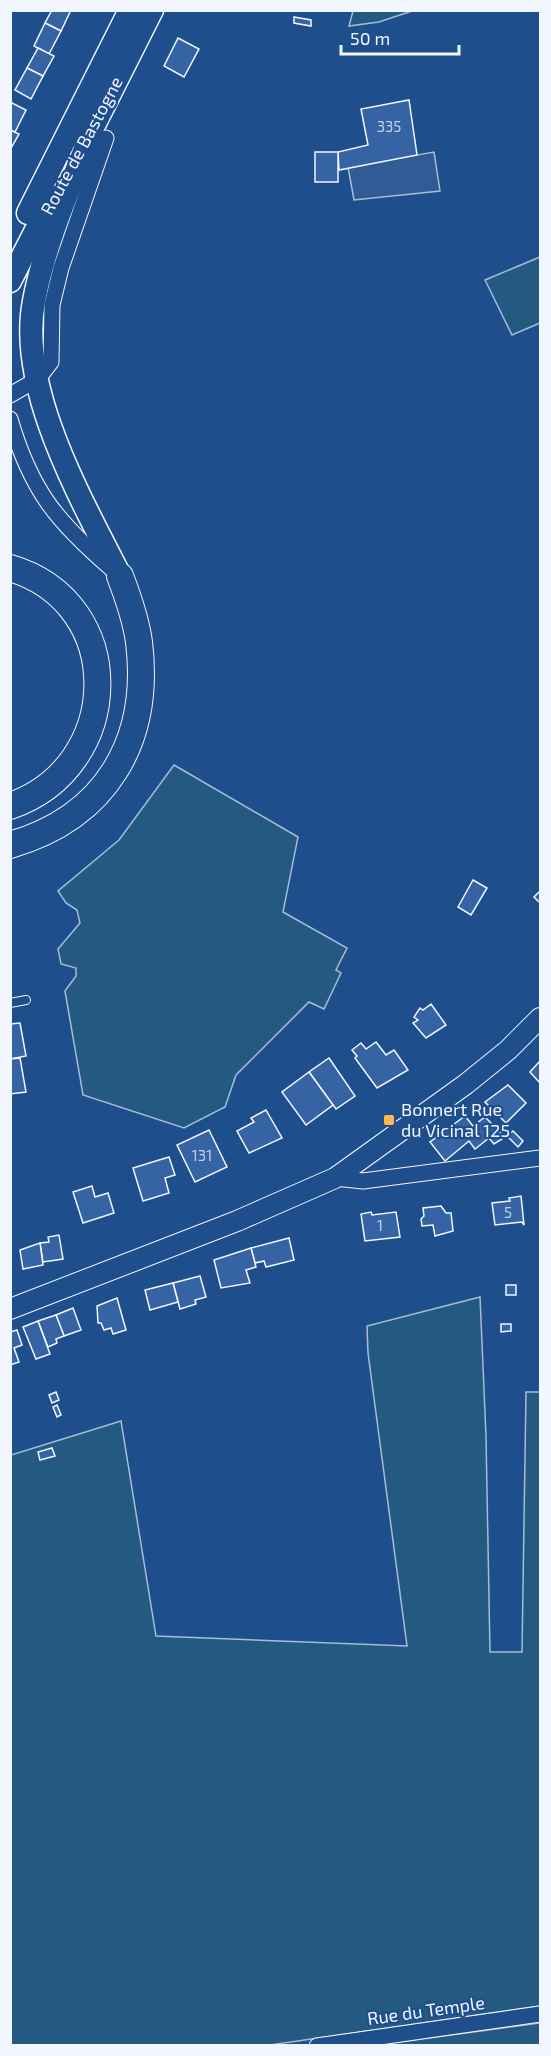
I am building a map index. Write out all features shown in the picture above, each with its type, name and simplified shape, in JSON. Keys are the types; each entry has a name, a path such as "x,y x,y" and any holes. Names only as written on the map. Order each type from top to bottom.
{"highway":[{"path":"10,567 38,580 63,599 83,625 93,650 99,695 89,734 76,754 41,789 10,806"},
{"path":"10,845 57,826 86,806 102,790 126,751 140,703 142,671 139,639 120,576"}],"main road":[{"name":"Route de Bastogne","path":"10,251 130,10"},
{"name":"Route de Bastogne","path":"10,281 62,180 99,135 152,10"},
{"path":"99,135 47,250 33,303 33,333 38,379 64,463 120,576"}],"street":[{"path":"10,395 38,379"},
{"path":"10,419 22,459 46,502 79,542 120,576"},
{"path":"10,1309 237,1221 335,1178 466,1084 508,1050 540,1018"},
{"path":"335,1178 363,1181 540,1158"},
{"name":"Rue du Temple","path":"317,2046 540,2014"}],"lane":[{"path":"10,1003 26,1000"}],"shaded area":[{"path":"353,10 412,11 379,22 349,26"},
{"path":"434,152 440,191 354,200 348,167"},
{"path":"540,257 540,323 512,335 485,280"},
{"path":"174,765 298,837 283,912 347,948 336,970 341,973 324,1009 309,1002 236,1075 225,1107 184,1128 83,1095 65,991 76,976 76,968 61,964 58,949 80,923 77,910 66,903 58,891 119,840"},
{"path":"480,1297 486,1436 490,1652 522,1652 526,1392 540,1392 540,2006 270,2045 11,2046 11,1455 121,1421 156,1636 407,1646 368,1353 367,1326"},
{"path":"540,2023 540,2045 377,2045"}],"building":[{"path":"52,10 71,10 61,31 45,23"},
{"path":"294,17 311,20 311,26 294,23"},
{"path":"45,23 61,31 49,54 34,46"},
{"path":"178,38 199,49 184,77 164,66"},
{"path":"38,48 54,56 43,76 27,68"},
{"path":"27,68 43,76 31,99 15,90"},
{"path":"409,100 417,155 339,170 338,152 368,145 361,109"},
{"path":"10,102 26,110 15,132 10,130"},
{"path":"10,130 19,134 10,150"},
{"path":"315,152 338,152 338,182 315,182"},
{"path":"473,880 487,888 471,915 458,907"},
{"path":"540,891 540,903 534,897"},
{"path":"431,1004 446,1025 426,1038 413,1023 418,1020 414,1017 420,1008 423,1010"},
{"path":"20,1023 26,1056 10,1059 10,1024"},
{"path":"376,1042 386,1055 394,1050 408,1070 377,1088 355,1058 357,1056 352,1050 361,1043 366,1049"},
{"path":"20,1058 26,1092 10,1094 10,1059"},
{"path":"329,1058 355,1096 336,1109 309,1072"},
{"path":"540,1061 540,1083 530,1072"},
{"path":"309,1072 333,1105 306,1125 282,1092"},
{"path":"508,1085 526,1103 506,1123 485,1102"},
{"path":"266,1110 282,1138 249,1153 237,1131 254,1122 251,1118"},
{"path":"465,1116 473,1126 485,1117 505,1137 494,1144 489,1138 475,1149 469,1141 445,1161 430,1142"},
{"path":"209,1130 227,1167 195,1182 177,1145"},
{"path":"513,1131 523,1141 518,1147 507,1136"},
{"path":"169,1157 175,1175 165,1178 169,1193 143,1201 133,1168"},
{"path":"92,1186 95,1197 108,1193 114,1213 83,1223 73,1192"},
{"path":"521,1196 524,1225 522,1222 495,1225 492,1203 510,1201 509,1198"},
{"path":"441,1206 446,1213 451,1213 453,1231 435,1236 433,1225 422,1226 423,1208"},
{"path":"371,1212 372,1215 396,1212 400,1237 365,1241 361,1214"},
{"path":"59,1235 63,1259 43,1262 40,1243 49,1242 48,1237"},
{"path":"289,1238 294,1260 266,1267 264,1261 255,1263 251,1248"},
{"path":"40,1243 43,1265 23,1269 20,1250"},
{"path":"251,1248 256,1267 246,1270 250,1283 221,1288 214,1260"},
{"path":"200,1276 206,1297 195,1300 196,1304 180,1309 173,1283"},
{"path":"173,1283 178,1302 150,1310 145,1290"},
{"path":"506,1285 516,1285 516,1295 506,1295"},
{"path":"117,1298 126,1330 113,1334 111,1328 104,1330 101,1323 98,1323 97,1306"},
{"path":"73,1308 81,1330 64,1336 56,1315"},
{"path":"56,1315 64,1336 56,1339 57,1343 48,1347 38,1321"},
{"path":"38,1321 50,1354 36,1359 23,1327"},
{"path":"501,1324 511,1324 511,1331 501,1332"},
{"path":"17,1330 22,1345 14,1348 19,1362 10,1365 10,1332"},
{"path":"56,1392 59,1400 52,1403 49,1395"},
{"path":"57,1405 61,1415 57,1417 53,1407"},
{"path":"52,1448 55,1456 40,1460 38,1452"}],"place":[{"name":"Bonnert Rue du Vicinal 125","path":"389,1120"}]}
